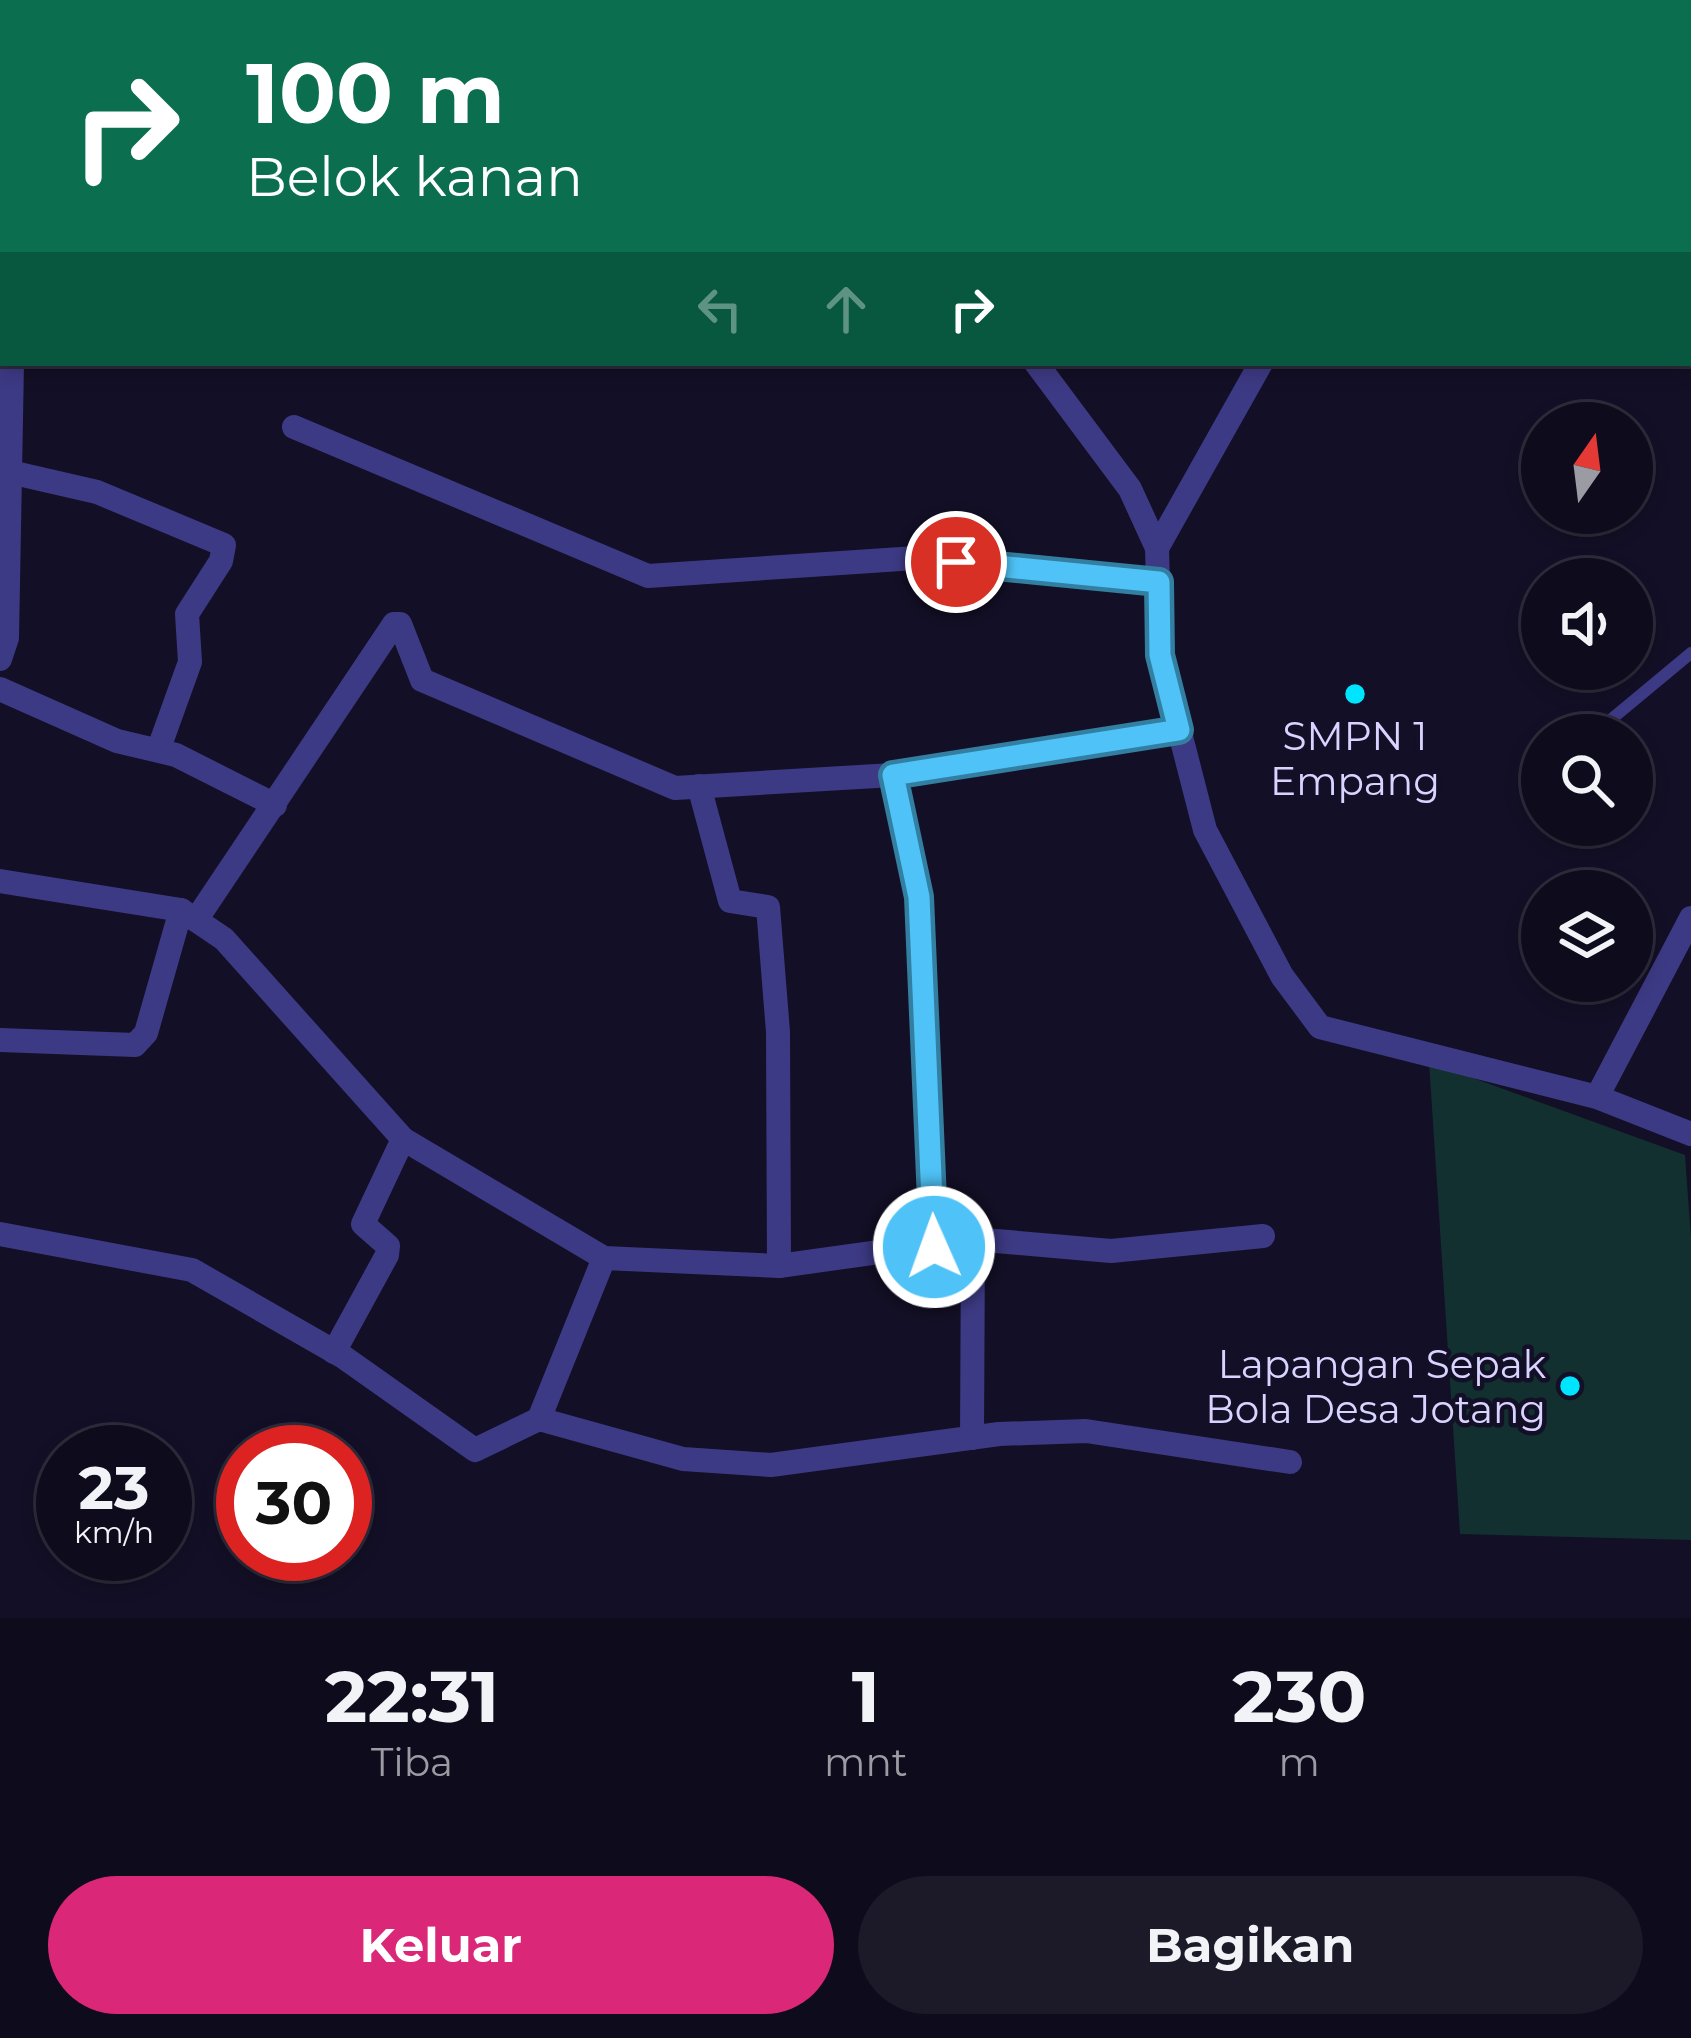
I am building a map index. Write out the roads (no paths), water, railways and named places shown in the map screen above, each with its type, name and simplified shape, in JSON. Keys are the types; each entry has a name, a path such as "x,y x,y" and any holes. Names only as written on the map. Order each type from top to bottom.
{"street":[{"path":"0,659 8,638 12,366"},
{"path":"1038,366 1130,489 1157,548 1160,655 1205,830 1282,976 1320,1027 1597,1097 1691,1134"},
{"path":"1157,548 1259,366"},
{"path":"294,427 648,576 916,558 1159,582"},
{"path":"7,482 97,492 224,545 220,561 187,614 190,662 159,748"},
{"path":"0,1040 134,1045 146,1033 188,915 275,805 385,631 400,623 422,680 675,788 893,775 1179,730"},
{"path":"0,689 117,741 159,748 275,805"},
{"path":"893,775 919,897 934,1247"},
{"path":"700,786 730,901 768,907 778,1032 779,1266"},
{"path":"0,881 188,915 224,939 404,1139 604,1258 779,1266 973,1239 1111,1251 1263,1236"},
{"path":"1597,1097 1691,918"},
{"path":"334,1352 388,1255 388,1246 363,1223 404,1139"},
{"path":"0,1234 191,1270 334,1352 475,1450 539,1419 683,1459 771,1465 972,1438 1086,1431 1290,1462"},
{"path":"972,1438 973,1239"},
{"path":"539,1419 604,1258"}],"lane":[{"path":"1619,714 1691,653"}],"place":[{"name":"SMPN 1 Empang","path":"1355,694"},
{"name":"Lapangan Sepak Bola Desa Jotang","path":"1570,1386"}]}
